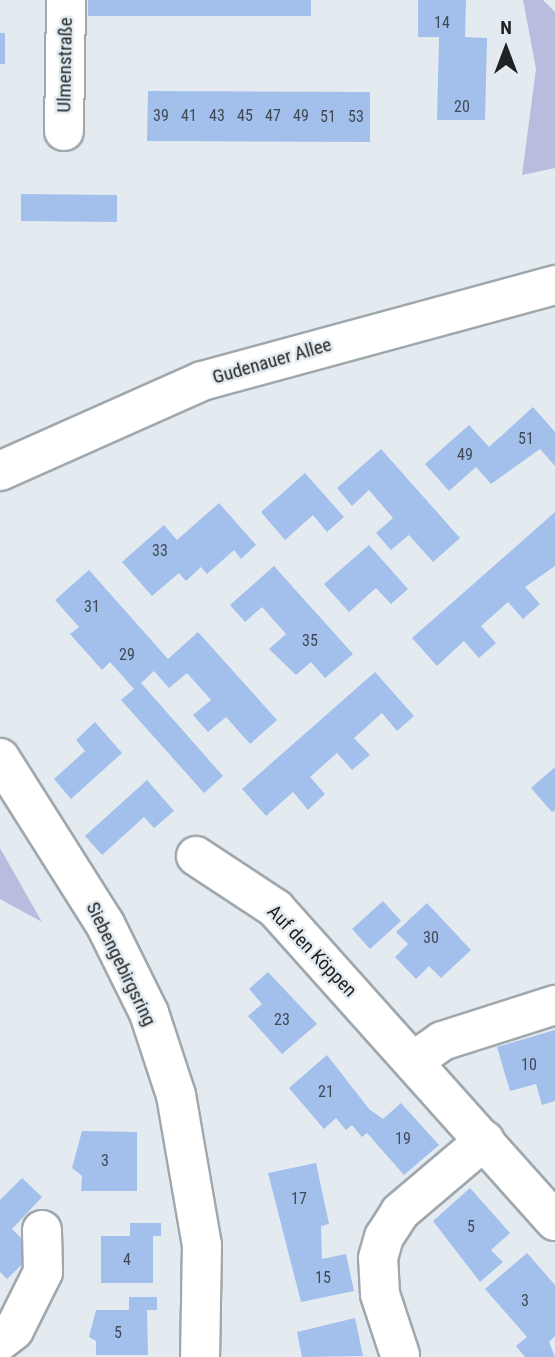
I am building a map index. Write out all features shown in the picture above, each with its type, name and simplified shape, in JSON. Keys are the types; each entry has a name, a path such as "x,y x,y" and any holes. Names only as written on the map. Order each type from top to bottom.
{"street":[{"name":"Ulmenstraße","path":"64,131 66,0"},
{"name":"Gudenauer Allee","path":"0,471 202,381 555,285"},
{"name":"Siebengebirgsring","path":"0,758 105,924 149,1013 176,1096 202,1245 200,1357"},
{"name":"Auf den Köppen","path":"195,856 275,908 415,1060 555,1221"},
{"path":"415,1060 442,1041 555,1005"},
{"path":"400,1355 380,1294 378,1258 384,1237 400,1212 485,1140"},
{"path":"0,1341 14,1330 43,1272 42,1230"}],"shaded area":[{"path":"523,0 543,0 555,12 555,168 522,175 536,69"},
{"path":"0,848 42,922 0,899"}],"building":[{"path":"88,0 311,0 311,16 88,16"},
{"path":"418,0 466,0 465,37 487,38 485,120 437,120 439,37 418,37"},
{"path":"0,33 5,33 5,64 0,64"},
{"path":"148,91 370,92 370,142 147,141"},
{"path":"21,194 117,195 117,222 21,221"},
{"path":"533,407 555,432 555,466 540,449 491,484 476,467 449,491 425,464 469,425 489,447"},
{"path":"381,449 460,538 433,562 409,535 391,550 376,533 393,518 369,490 352,506 337,488"},
{"path":"305,473 344,517 327,532 313,515 285,540 261,512"},
{"path":"219,503 256,545 241,559 234,550 207,574 201,567 186,581 179,573 152,596 122,562 164,525 177,540"},
{"path":"555,512 555,566 525,587 540,604 523,619 508,602 481,626 496,643 479,658 464,641 437,666 412,638"},
{"path":"369,545 408,589 391,604 376,588 349,612 324,584"},
{"path":"274,566 353,654 325,678 311,662 296,675 269,649 286,634 262,607 245,622 230,605"},
{"path":"89,570 168,659 198,632 277,720 250,744 226,717 208,732 193,715 211,700 187,673 169,688 154,671 141,683 223,776 204,793 121,700 134,689 110,662 102,670 70,634 79,627 55,600"},
{"path":"375,672 414,716 397,731 382,713 354,738 370,755 352,770 337,753 310,777 325,794 308,810 293,792 266,816 242,789"},
{"path":"95,722 122,753 71,799 54,779 85,751 76,740"},
{"path":"555,767 555,810 552,812 531,788"},
{"path":"147,780 174,811 154,828 144,817 102,855 85,836"},
{"path":"383,901 401,921 370,949 352,929"},
{"path":"427,903 471,950 441,978 429,966 416,979 395,957 408,944 396,932"},
{"path":"268,972 317,1024 282,1054 248,1016 262,1004 249,989"},
{"path":"555,1030 555,1101 542,1105 536,1084 510,1091 497,1047"},
{"path":"327,1055 369,1109 383,1119 401,1103 439,1145 404,1175 367,1133 362,1137 352,1125 346,1130 336,1118 324,1129 289,1088"},
{"path":"82,1131 137,1132 137,1191 81,1191 82,1176 72,1168"},
{"path":"316,1163 329,1224 321,1226 322,1259 346,1254 354,1291 301,1302 268,1173"},
{"path":"22,1178 42,1197 12,1229 35,1252 7,1279 0,1272 0,1200"},
{"path":"470,1188 510,1233 491,1250 503,1262 480,1282 433,1221"},
{"path":"130,1223 161,1223 161,1236 153,1236 153,1283 101,1283 101,1236 130,1236"},
{"path":"527,1253 555,1285 555,1336 549,1342 555,1357 525,1357 516,1346 527,1337 485,1289"},
{"path":"129,1297 157,1297 157,1310 147,1310 148,1355 96,1355 96,1341 89,1337 96,1310 129,1310"},
{"path":"355,1318 363,1356 302,1357 297,1332"}]}
